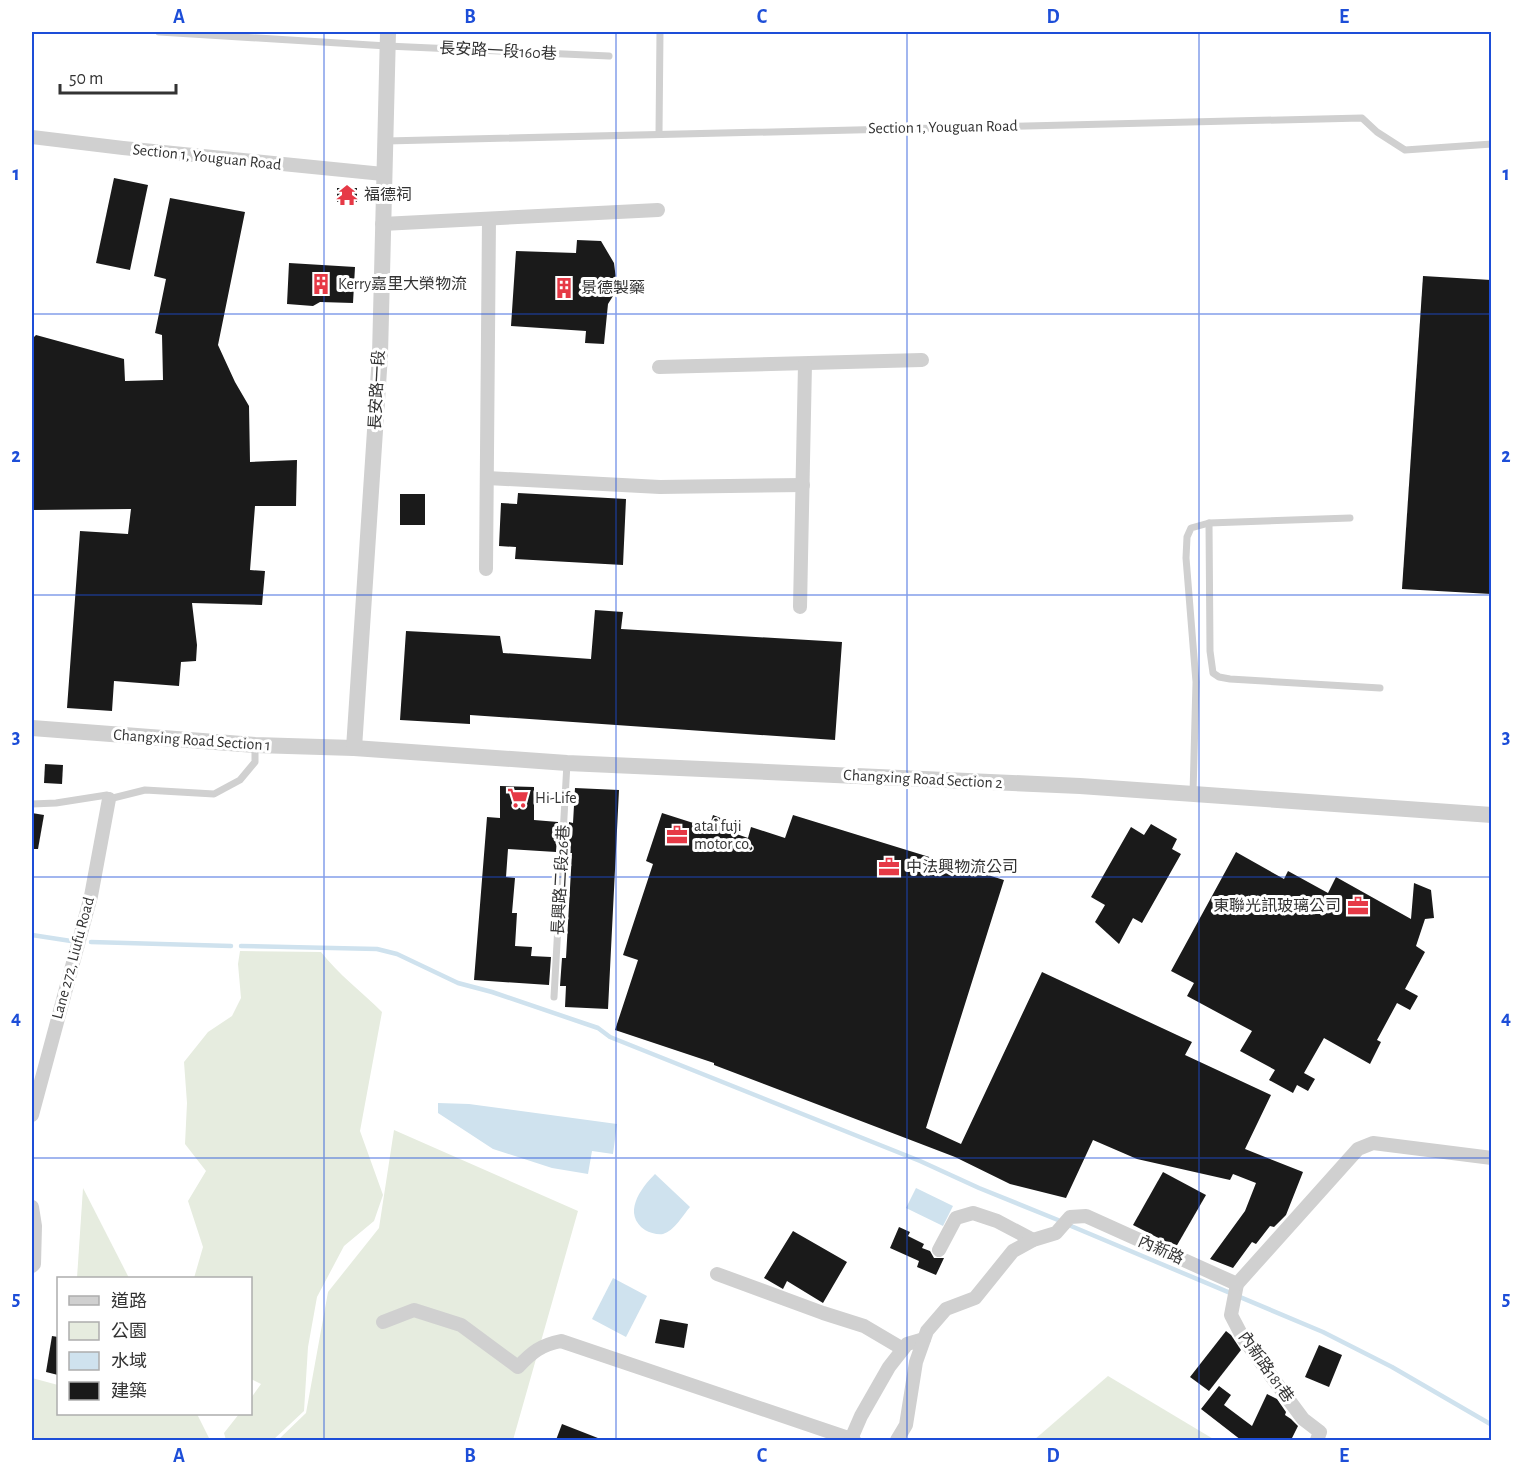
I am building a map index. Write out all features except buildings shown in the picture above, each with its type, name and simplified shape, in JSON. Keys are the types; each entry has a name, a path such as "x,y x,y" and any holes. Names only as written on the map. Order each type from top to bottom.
{"street":[{"name":"長安路一段","path":"354,748 380,355 387,39"},
{"name":"Section 1, Youguan Road","path":"32,136 123,148 383,174"},
{"path":"382,224 658,210"},
{"path":"486,569 489,219"},
{"path":"659,367 922,360"},
{"path":"800,607 805,364"},
{"path":"487,477 660,487 803,485"},
{"name":"Changxing Road Section 1","path":"32,728 255,745 354,748"},
{"name":"Changxing Road Section 2","path":"354,748 567,763 1080,786 1491,815"},
{"name":"Lane 272, Liufu Road","path":"32,1115 91,896 108,799"},
{"path":"1237,1284 1358,1149 1373,1143 1491,1158"},
{"path":"32,1207 36,1226 32,1266"},
{"path":"939,1250 956,1218 973,1213 997,1221 1033,1240"},
{"name":"內新路","path":"897,1440 906,1425 916,1362 927,1331 946,1309 975,1298 1013,1251 1033,1240 1056,1233 1070,1217 1086,1216 1237,1284"},
{"path":"717,1274 864,1326 903,1349"},
{"name":"內新路181巷","path":"1237,1284 1231,1315 1243,1338 1303,1419 1320,1432 1317,1440"},
{"path":"383,1322 414,1310 461,1325 518,1366 530,1354 546,1344 561,1341 853,1440 861,1416 889,1367 907,1344 924,1339"}],"lane":[{"name":"長安路一段160巷","path":"159,32 387,39 609,56"},
{"path":"658,133 660,32"},
{"name":"Section 1, Youguan Road","path":"384,141 1362,118 1377,132 1405,150 1491,144"},
{"path":"1193,794 1196,681 1186,558 1187,537 1191,528 1209,523 1350,518"},
{"path":"1209,523 1210,651 1213,673 1230,679 1380,688"},
{"path":"32,804 56,803 107,795 108,799 145,790 214,794 240,780 255,762 255,745"},
{"name":"長興路二段26巷","path":"554,997 567,763"}],"green space":[{"path":"240,951 321,952 382,1012 360,1131 383,1195 374,1221 344,1246 317,1297 308,1347 304,1411 273,1440 226,1440 224,1433 238,1415 252,1415 252,1397 261,1384 252,1380 252,1277 194,1277 203,1247 188,1201 206,1171 185,1144 187,1103 184,1062 208,1032 232,1016 241,998 238,964"},
{"path":"394,1130 578,1211 513,1440 278,1440 306,1413 328,1292 379,1228"},
{"path":"83,1188 128,1277 77,1277"},
{"path":"1108,1376 1215,1440 1034,1440"},
{"path":"32,1378 57,1385 57,1415 198,1415 210,1440 32,1440"}],"water":[{"path":"438,1103 469,1104 617,1124 613,1154 592,1151 588,1174 552,1168 493,1149 438,1113"},
{"path":"655,1174 690,1207 675,1226 661,1234 654,1234 638,1224 634,1209 639,1194"},
{"path":"916,1188 953,1206 943,1226 906,1208"},
{"path":"613,1278 647,1296 626,1337 592,1319"}],"waterway":[{"path":"32,935 71,941"},
{"path":"91,942 231,946"},
{"path":"241,946 377,949 397,954 458,983 492,992 598,1028 610,1037 920,1161 1058,1220"},
{"path":"1071,1226 1323,1332 1392,1367 1492,1425"}],"place":[{"name":"福德祠","path":"347,195"},
{"name":"Kerry嘉里大榮物流","path":"321,284"},
{"name":"景德製藥","path":"564,288"},
{"name":"Hi-Life","path":"518,798"},
{"name":"atai fuji motor co.","path":"677,835"},
{"name":"中法興物流公司","path":"889,867"},
{"name":"東聯光訊玻璃公司","path":"1358,906"}]}
